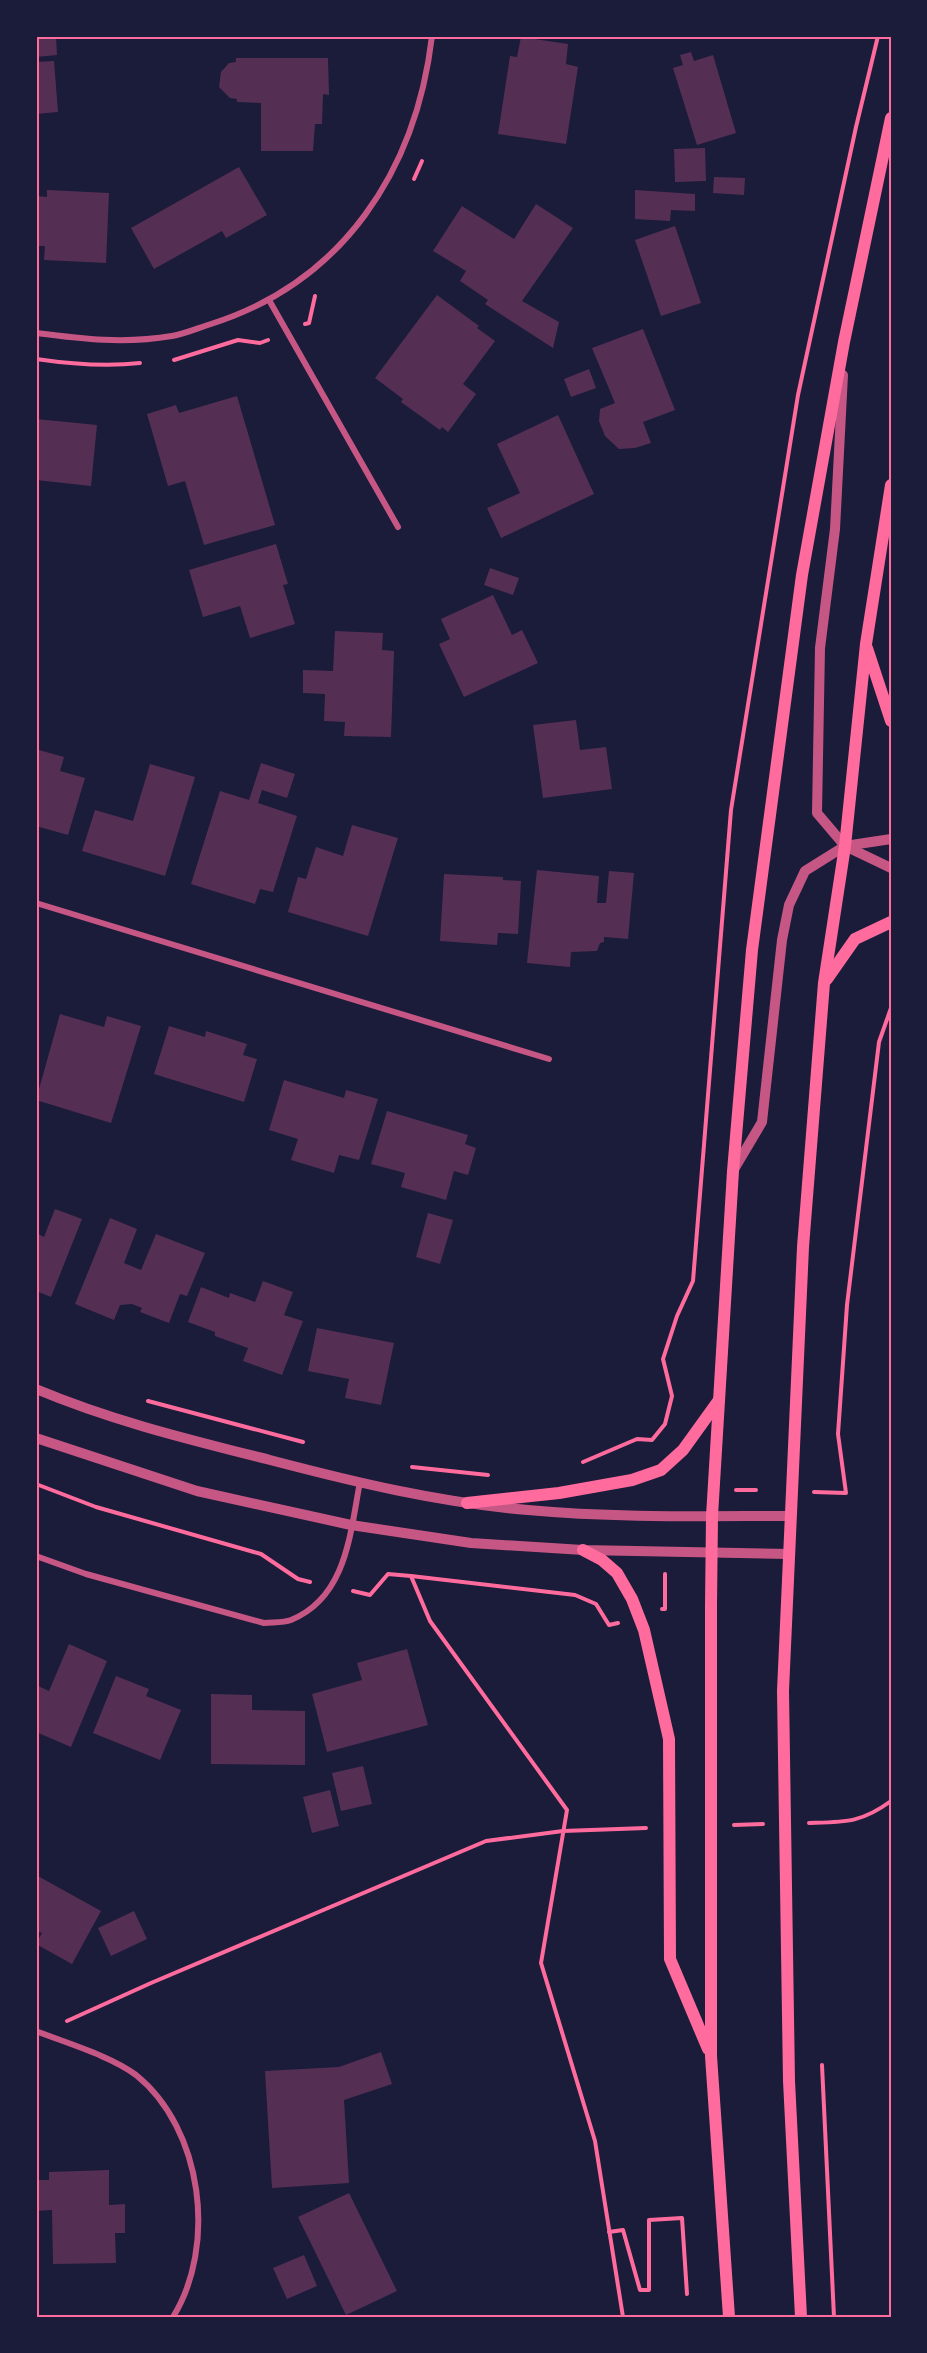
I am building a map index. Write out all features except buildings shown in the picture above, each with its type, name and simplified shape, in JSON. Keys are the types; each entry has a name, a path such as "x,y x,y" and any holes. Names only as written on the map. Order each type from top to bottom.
{"main road":[{"path":"729,2317 711,2056 711,1553 733,1171 752,950 802,575 844,342 891,118"},
{"path":"801,2317 789,2081 783,1690 803,1247 824,982 845,846 866,644 891,485"},
{"path":"866,644 891,721"},
{"path":"824,982 855,939 891,922"},
{"path":"467,1503 590,1488 632,1480 661,1470 683,1450 719,1400"},
{"path":"583,1550 602,1560 617,1573 644,1630 669,1739 670,1959 711,2056"}],"street":[{"path":"36,333 106,342 173,336 238,315 269,300 321,265 366,216 400,157 423,90 432,36"},
{"path":"269,300 398,527"},
{"path":"844,342 835,529 820,648 817,813 845,846 891,868"},
{"path":"733,1171 762,1122 782,940 789,905 805,871 845,846 891,839"},
{"path":"36,903 549,1059"},
{"path":"36,1389 156,1432 360,1482 467,1503 572,1513 791,1516"},
{"path":"36,1437 196,1491 351,1525 471,1543 583,1550 789,1554"},
{"path":"36,1556 86,1574 264,1623 290,1621 314,1608 333,1586 346,1558 360,1482"},
{"path":"38,2032 98,2055 136,2075 166,2106 178,2127 194,2172 198,2197 196,2255 184,2300 173,2317"}],"path":[{"path":"577,1465 637,1439 652,1440 665,1424 672,1396 663,1359 676,1316 693,1281 731,810 798,395 878,36"},
{"path":"846,1493 838,1434 847,1305 879,1042 891,1008"},
{"path":"145,1400 314,1445"},
{"path":"405,1467 489,1475"},
{"path":"36,1484 96,1507 261,1554 298,1579 370,1595 388,1574 575,1595 596,1604 609,1625 665,1609"},
{"path":"411,1576 430,1621 567,1810 541,1963 595,2141 623,2317"},
{"path":"838,1822 858,1820 873,1814 891,1801"},
{"path":"38,2032 486,1841 563,1831"},
{"path":"822,2065 834,2317"},
{"path":"609,2232 623,2230 640,2290 649,2290 649,2220 682,2218 687,2294"}]}
